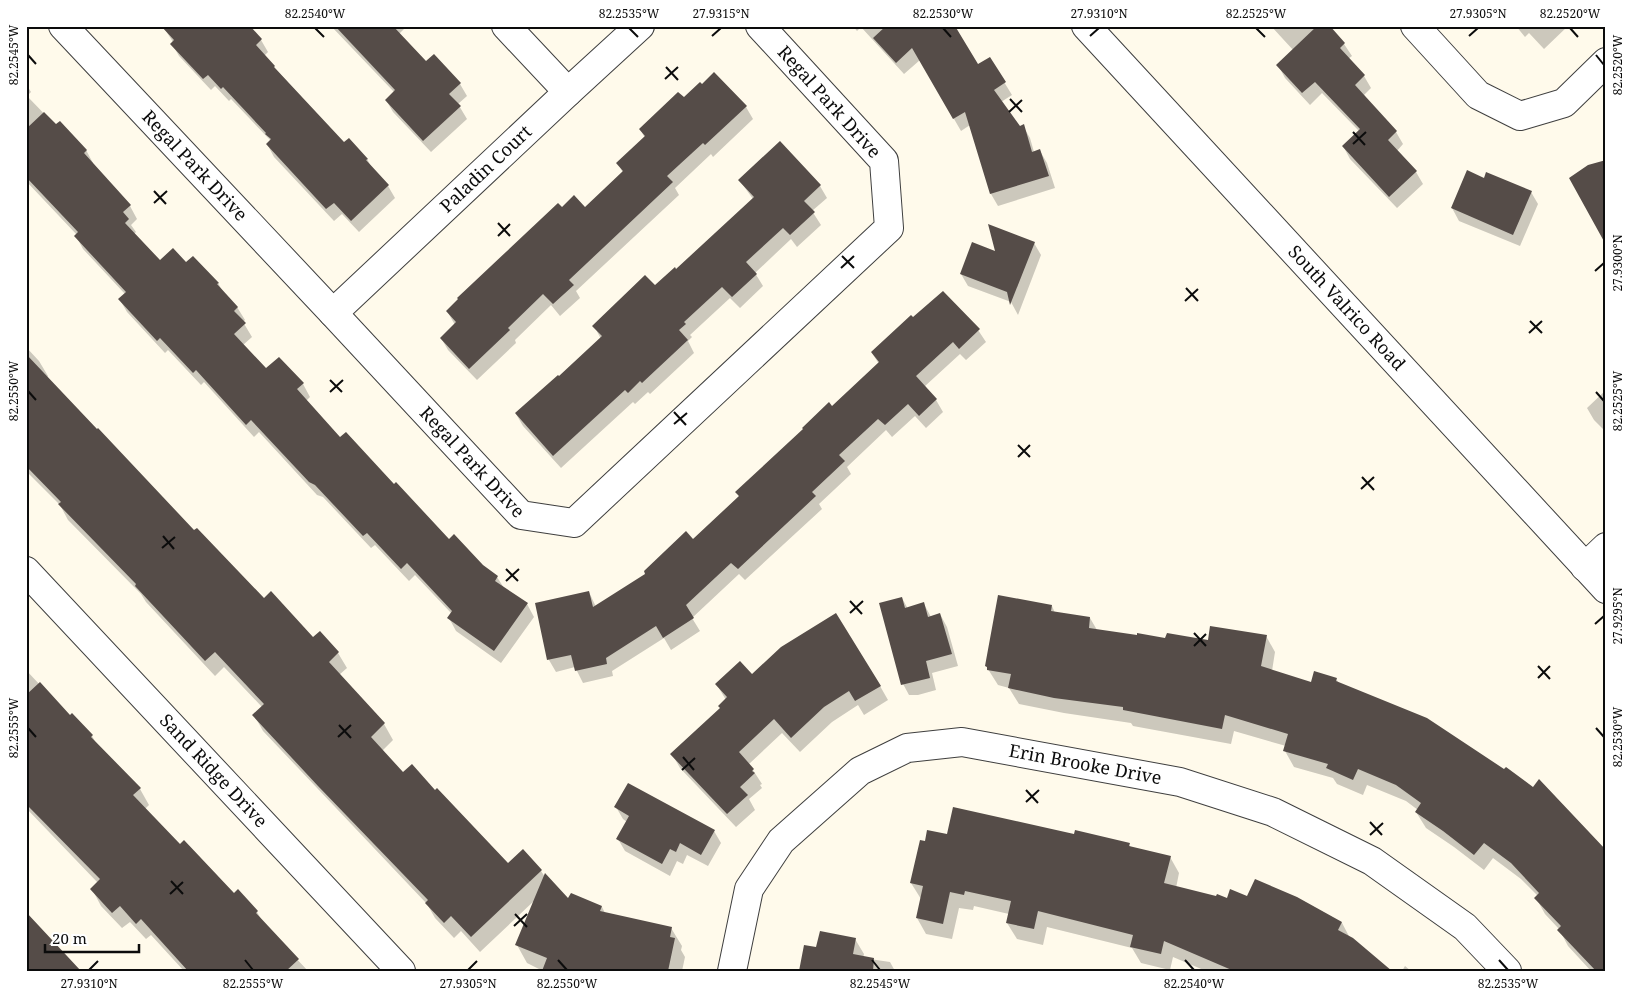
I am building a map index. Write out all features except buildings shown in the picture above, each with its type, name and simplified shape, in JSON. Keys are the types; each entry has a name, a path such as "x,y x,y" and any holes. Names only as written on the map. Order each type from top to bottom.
{"street":[{"name":"Regal Park Drive","path":"63,26 334,313 521,516 574,523 888,228 884,161 760,26"},
{"path":"506,26 568,92"},
{"name":"Paladin Court","path":"334,313 640,26"},
{"name":"South Valrico Road","path":"1086,26 1606,589"},
{"path":"1415,26 1478,95 1520,116 1564,103 1606,62"},
{"path":"1585,567 1606,547"},
{"name":"Sand Ridge Drive","path":"26,571 401,971"},
{"name":"Erin Brooke Drive","path":"732,971 749,889 781,841 860,771 907,748 962,742 1180,782 1272,812 1372,861 1465,927 1507,971"}]}
